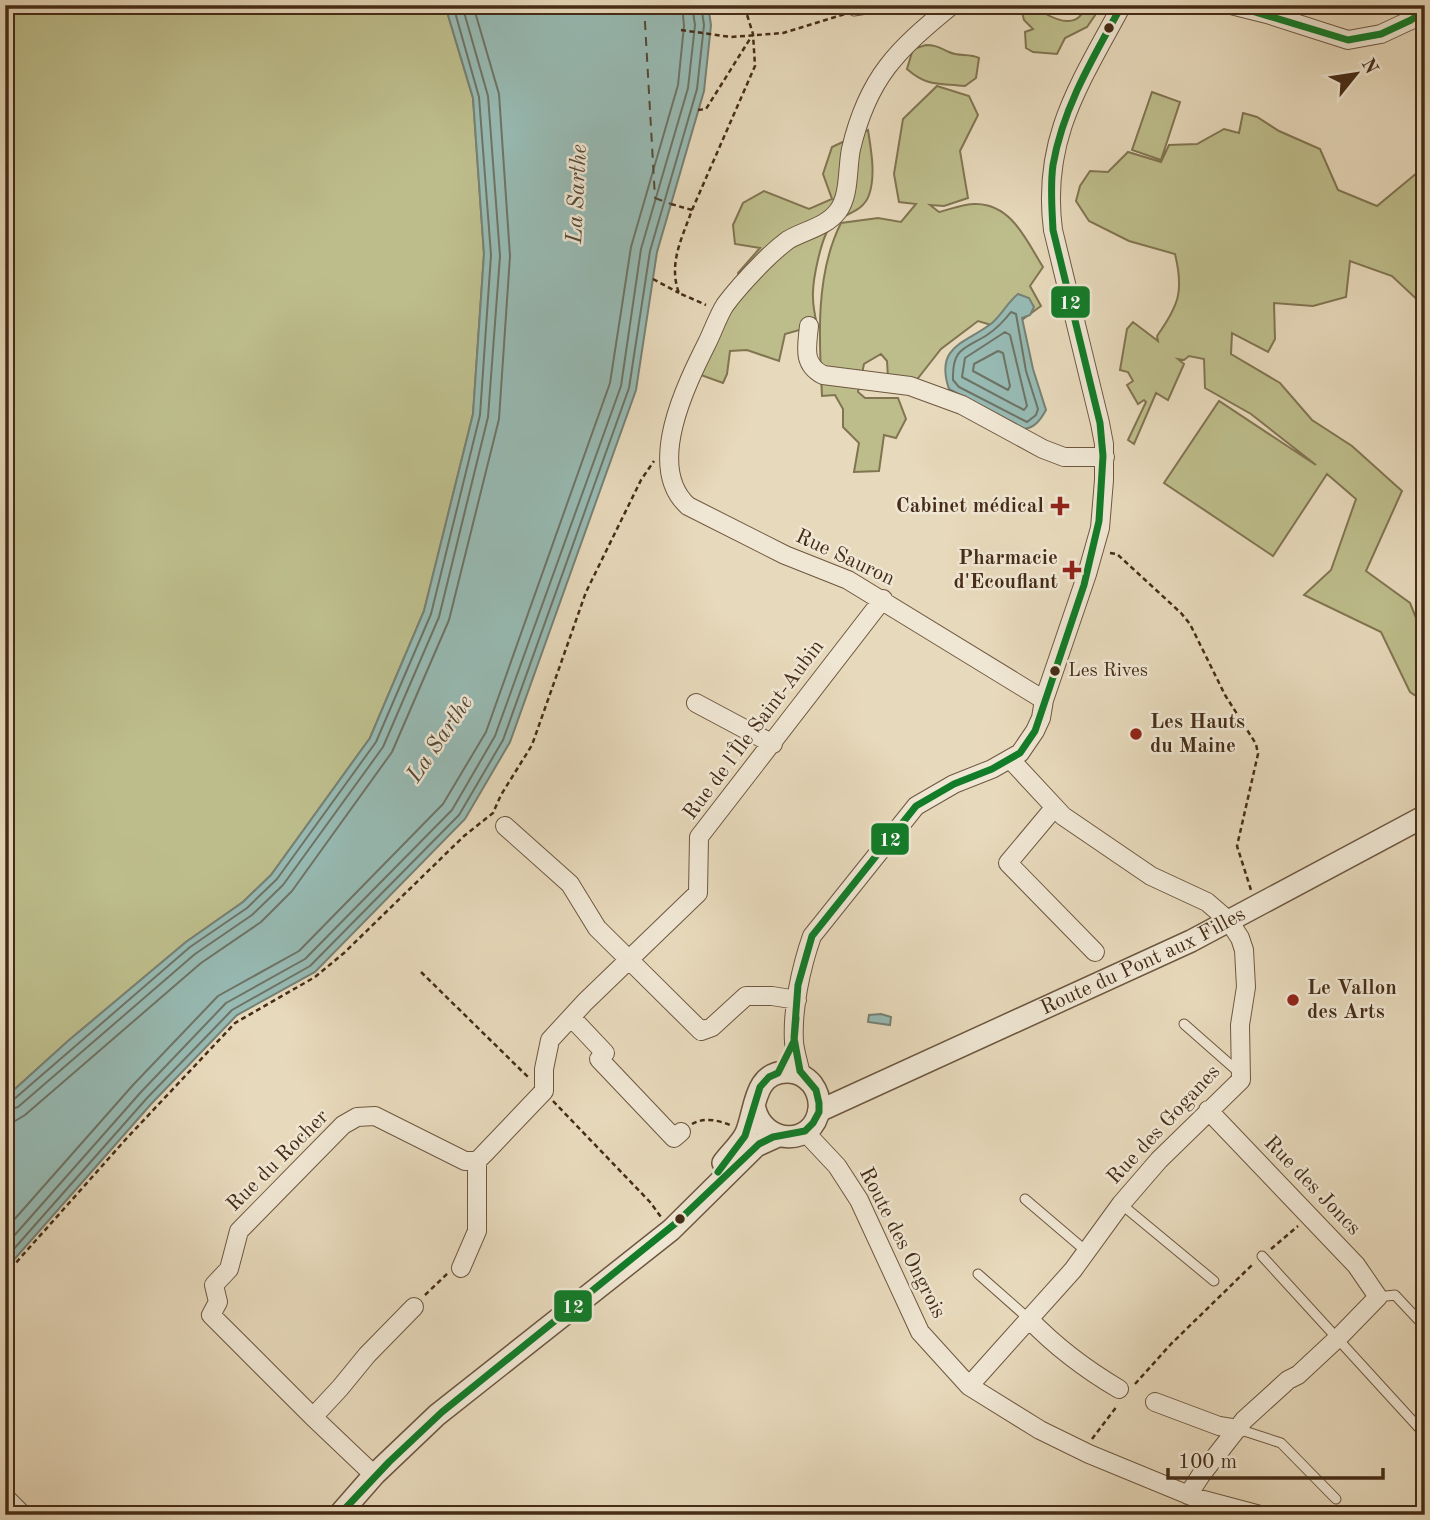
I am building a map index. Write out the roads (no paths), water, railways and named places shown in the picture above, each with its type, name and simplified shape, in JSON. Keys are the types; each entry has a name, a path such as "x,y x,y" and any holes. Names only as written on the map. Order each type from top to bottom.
{"street":[{"name":"Rue Sauron","path":"952,5 908,41 877,80 858,122 844,196 837,213 822,225 786,241 763,261 722,312 695,366 671,435 669,472 677,494 688,506 785,555 848,580 1044,700"},
{"path":"778,1073 794,1041 803,962 812,936 916,806 954,784 992,769 1020,753 1041,718 1044,700 1063,649 1100,527 1104,457 1100,423 1052,230 1049,200 1053,156 1073,96 1122,5"},
{"path":"1231,5 1268,10 1348,40 1381,34 1425,10"},
{"path":"809,326 808,362 823,375 911,386 962,405 1043,449 1064,457 1104,457"},
{"name":"Rue de l'Île Saint-Aubin","path":"477,1161 544,1091 544,1069 550,1040 698,893 699,837 883,600"},
{"path":"696,703 773,744"},
{"path":"1010,759 1054,808 1081,829 1151,876 1207,902 1229,921"},
{"path":"1054,808 1008,863 1095,952"},
{"name":"Route du Pont aux Filles","path":"819,1111 1191,941 1425,816"},
{"path":"505,826 570,884 597,929 701,1031 712,1027 746,996 797,1000"},
{"name":"Rue des Goganes","path":"969,1386 1073,1270 1121,1204 1159,1160 1241,1080 1240,1025 1246,987 1244,950 1229,921"},
{"path":"571,1017 605,1053 599,1059 674,1138 681,1132"},
{"path":"339,1515 374,1475 437,1415 671,1230 756,1146 778,1136 792,1137 805,1132 814,1123 819,1111 819,1100 808,1082 794,1041"},
{"path":"689,1213 745,1136 755,1109 755,1096 769,1077 789,1072 833,1094 853,1094"},
{"path":"755,1109 764,1127 778,1136"},
{"name":"Rue des Joncs","path":"1208,1110 1356,1265 1378,1297"},
{"name":"Rue du Rocher","path":"374,1475 211,1315 218,1302 214,1285 229,1269 239,1231 343,1125 357,1117 375,1116 465,1161 477,1161"},
{"name":"Route des Ongrois","path":"805,1132 837,1166 859,1200 920,1332 969,1386 1040,1430 1089,1454 1188,1495 1260,1515"},
{"path":"461,1268 477,1231 477,1161"},
{"path":"1188,1495 1244,1420 1279,1388 1298,1375 1378,1297"},
{"path":"313,1417 367,1355 414,1307"},
{"path":"1029,1319 1090,1372 1125,1389"},
{"path":"1155,1402 1219,1426 1238,1429"},
{"path":"5,1497 19,1513"}],"lane":[{"path":"854,11 893,5"},
{"path":"1184,1024 1234,1068 1241,1068"},
{"path":"1025,1199 1086,1251"},
{"name":"Rue des Goganes","path":"1121,1204 1214,1281"},
{"path":"1262,1256 1420,1429"},
{"path":"978,1274 1029,1319"},
{"path":"1378,1297 1395,1296 1425,1327"},
{"path":"1238,1429 1281,1443 1336,1499"}],"water":[{"name":"La Sarthe","path":"445,5 708,5 711,25 704,91 657,252 636,390 510,742 465,819 315,972 237,1015 152,1103 5,1270 5,1098 186,942 243,902 271,875 370,738 424,611 473,414 484,254 473,98"},
{"path":"1018,294 1029,298 1034,307 1030,315 1022,318 1033,369 1046,410 1040,420 1024,429 949,389 946,374 949,354 963,341 992,323"},
{"path":"869,1015 891,1017 890,1025 868,1022"}],"place":[{"name":"Cabinet médical","path":"1060,506"},
{"name":"Pharmacie d'Ecouflant","path":"1072,570"},
{"name":"Les Rives","path":"1055,671"},
{"name":"Les Hauts du Maine","path":"1136,734"},
{"name":"Le Vallon des Arts","path":"1293,1000"}]}
